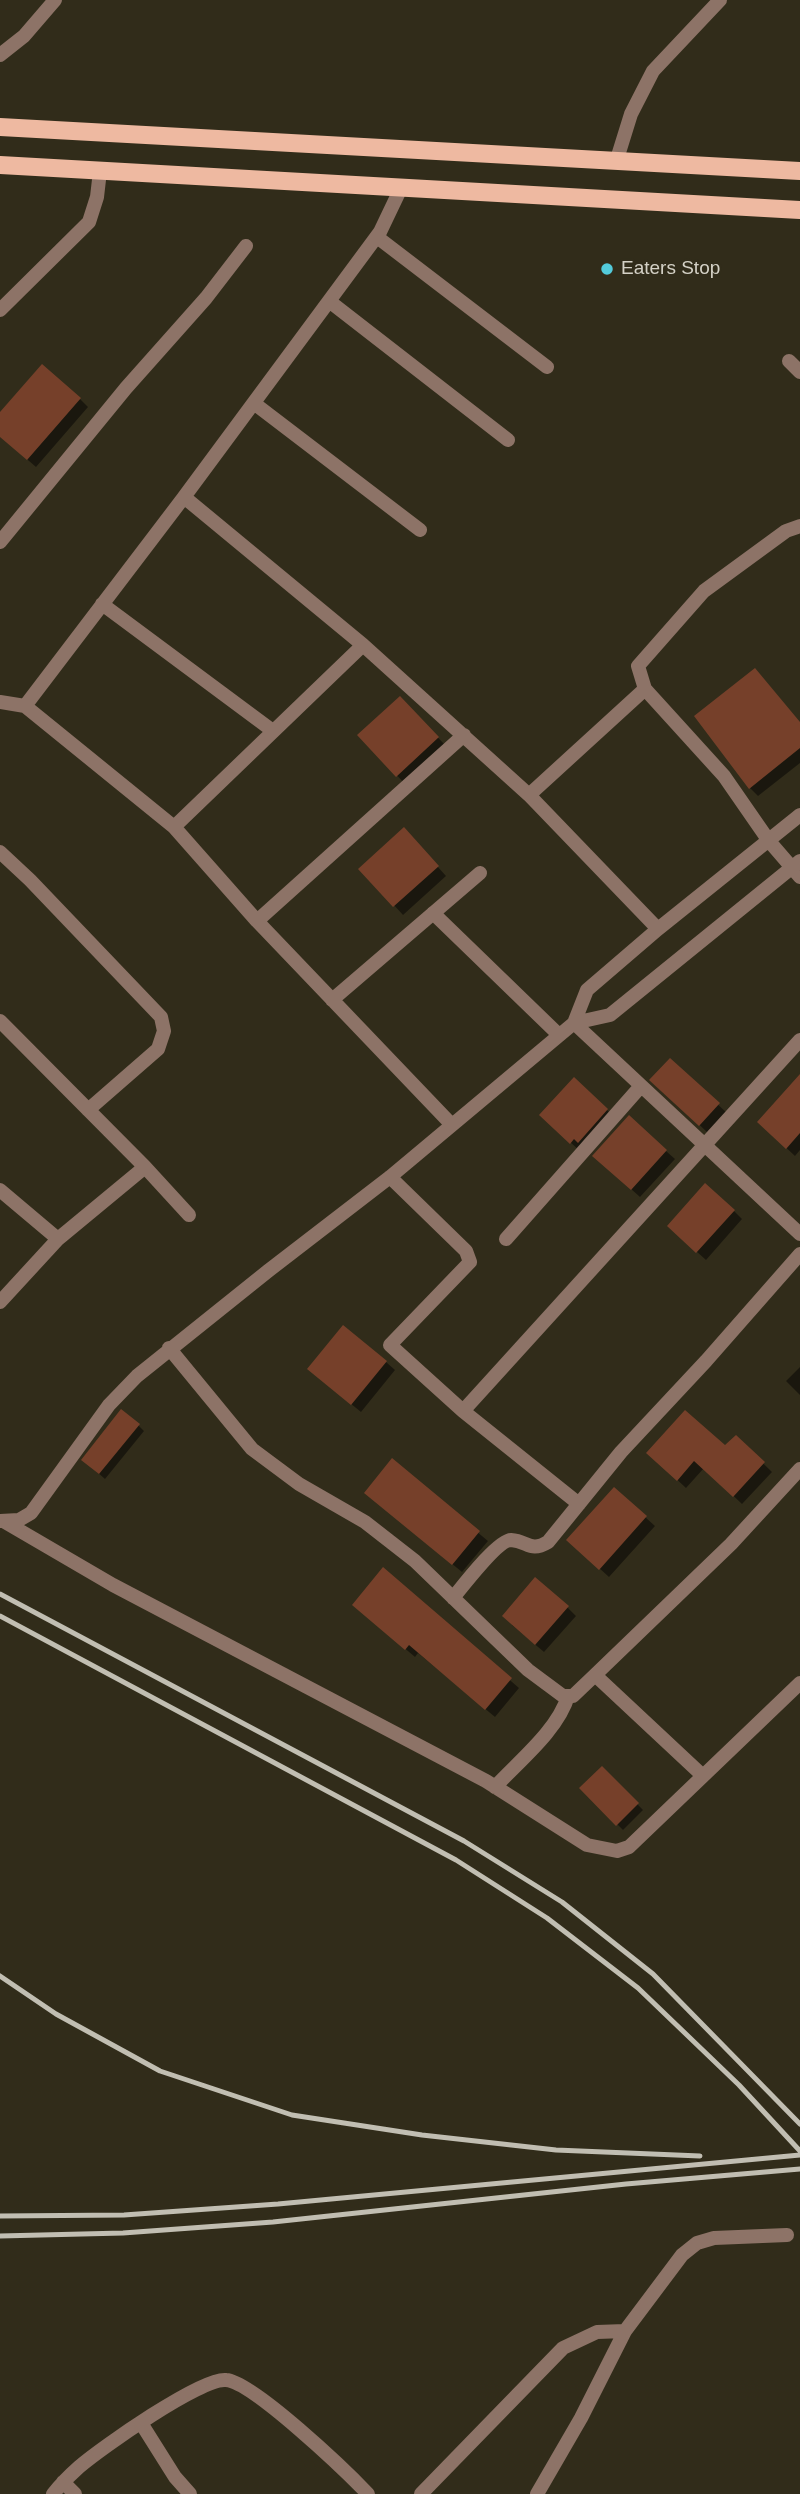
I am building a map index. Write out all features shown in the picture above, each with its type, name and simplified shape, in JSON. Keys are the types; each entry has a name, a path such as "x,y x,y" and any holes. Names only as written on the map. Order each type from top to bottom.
{"main road":[{"path":"0,127 800,171"},
{"path":"0,165 800,210"}],"street":[{"path":"0,55 24,36 55,0"},
{"path":"617,159 631,114 653,71 720,0"},
{"path":"0,310 89,222 97,197 100,171"},
{"path":"25,706 255,404 377,237 401,188"},
{"path":"377,237 547,367"},
{"path":"0,542 126,388 206,298 246,246"},
{"path":"329,301 508,440"},
{"path":"789,361 800,372"},
{"path":"255,404 420,530"},
{"path":"184,497 363,645 529,794 658,929"},
{"path":"2,1522 19,1520 31,1513 109,1405 169,1348 390,1177 574,1023 610,1015 797,869 769,841 724,776 645,689 638,666 704,591 786,531 800,526"},
{"path":"102,604 274,731"},
{"path":"174,827 363,645"},
{"path":"529,794 645,689"},
{"path":"0,702 25,706 174,827 257,922 452,1125"},
{"path":"257,922 464,735"},
{"path":"574,1023 587,990 800,815"},
{"path":"0,852 161,1017 164,1031 158,1049 89,1110"},
{"path":"332,1000 480,873"},
{"path":"433,913 559,1035"},
{"path":"0,1021 189,1215"},
{"path":"574,1023 800,1234"},
{"path":"463,1410 800,1040"},
{"path":"506,1240 641,1086"},
{"path":"0,1301 58,1239 145,1167"},
{"path":"390,1177 466,1251 470,1262 390,1345 463,1410 579,1504"},
{"path":"0,1190 58,1239"},
{"path":"453,1598 496,1548 506,1541 512,1540 530,1547 539,1547 548,1542 621,1452 706,1362 800,1254"},
{"path":"169,1348 252,1449 299,1484 365,1522 415,1561 528,1670 563,1696 573,1696 595,1675 731,1544 800,1469"},
{"path":"2,1522 113,1585 495,1787 587,1844 617,1851 629,1847 800,1683"},
{"path":"595,1675 702,1775"},
{"path":"495,1787 552,1727 565,1708 568,1696"},
{"path":"537,2494 581,2418 625,2331 682,2255 697,2243 713,2238 787,2235"},
{"path":"421,2494 563,2348 597,2332 625,2331"},
{"path":"53,2494 80,2466 141,2423 212,2383 225,2379 237,2382 296,2428 368,2494"},
{"path":"141,2423 175,2477 190,2494"},
{"path":"63,2482 75,2494"}],"building":[{"path":"42,364 81,398 27,460 0,437 0,412"},
{"path":"755,668 800,722 800,748 749,789 694,716"},
{"path":"400,696 439,737 396,777 357,735"},
{"path":"404,827 439,866 393,907 358,869"},
{"path":"670,1058 720,1103 699,1126 649,1080"},
{"path":"800,1074 800,1133 786,1149 757,1122"},
{"path":"574,1077 608,1109 578,1143 574,1139 570,1144 539,1115"},
{"path":"629,1115 667,1150 631,1190 592,1156"},
{"path":"705,1183 735,1210 696,1253 667,1226"},
{"path":"343,1325 387,1361 351,1405 307,1369"},
{"path":"121,1409 140,1424 99,1474 81,1460"},
{"path":"685,1410 725,1445 736,1435 765,1462 733,1497 694,1461 677,1481 646,1453"},
{"path":"392,1458 480,1531 452,1565 364,1493"},
{"path":"614,1487 647,1516 599,1570 566,1540"},
{"path":"383,1567 512,1678 485,1710 409,1645 405,1650 352,1605"},
{"path":"535,1577 569,1606 535,1645 502,1616"},
{"path":"602,1766 639,1803 616,1826 579,1788"}],"railway":[{"path":"0,1594 464,1841 562,1902 653,1974 800,2124"},
{"path":"0,1616 456,1860 547,1918 638,1988 739,2085 800,2151"},
{"path":"0,1976 56,2014 160,2071 292,2115 422,2135 556,2150 700,2156"},
{"path":"0,2216 124,2215 278,2204 800,2155"},
{"path":"0,2236 123,2233 273,2222 626,2184 800,2169"}],"place":[{"name":"Eaters Stop","path":"607,269"}]}
